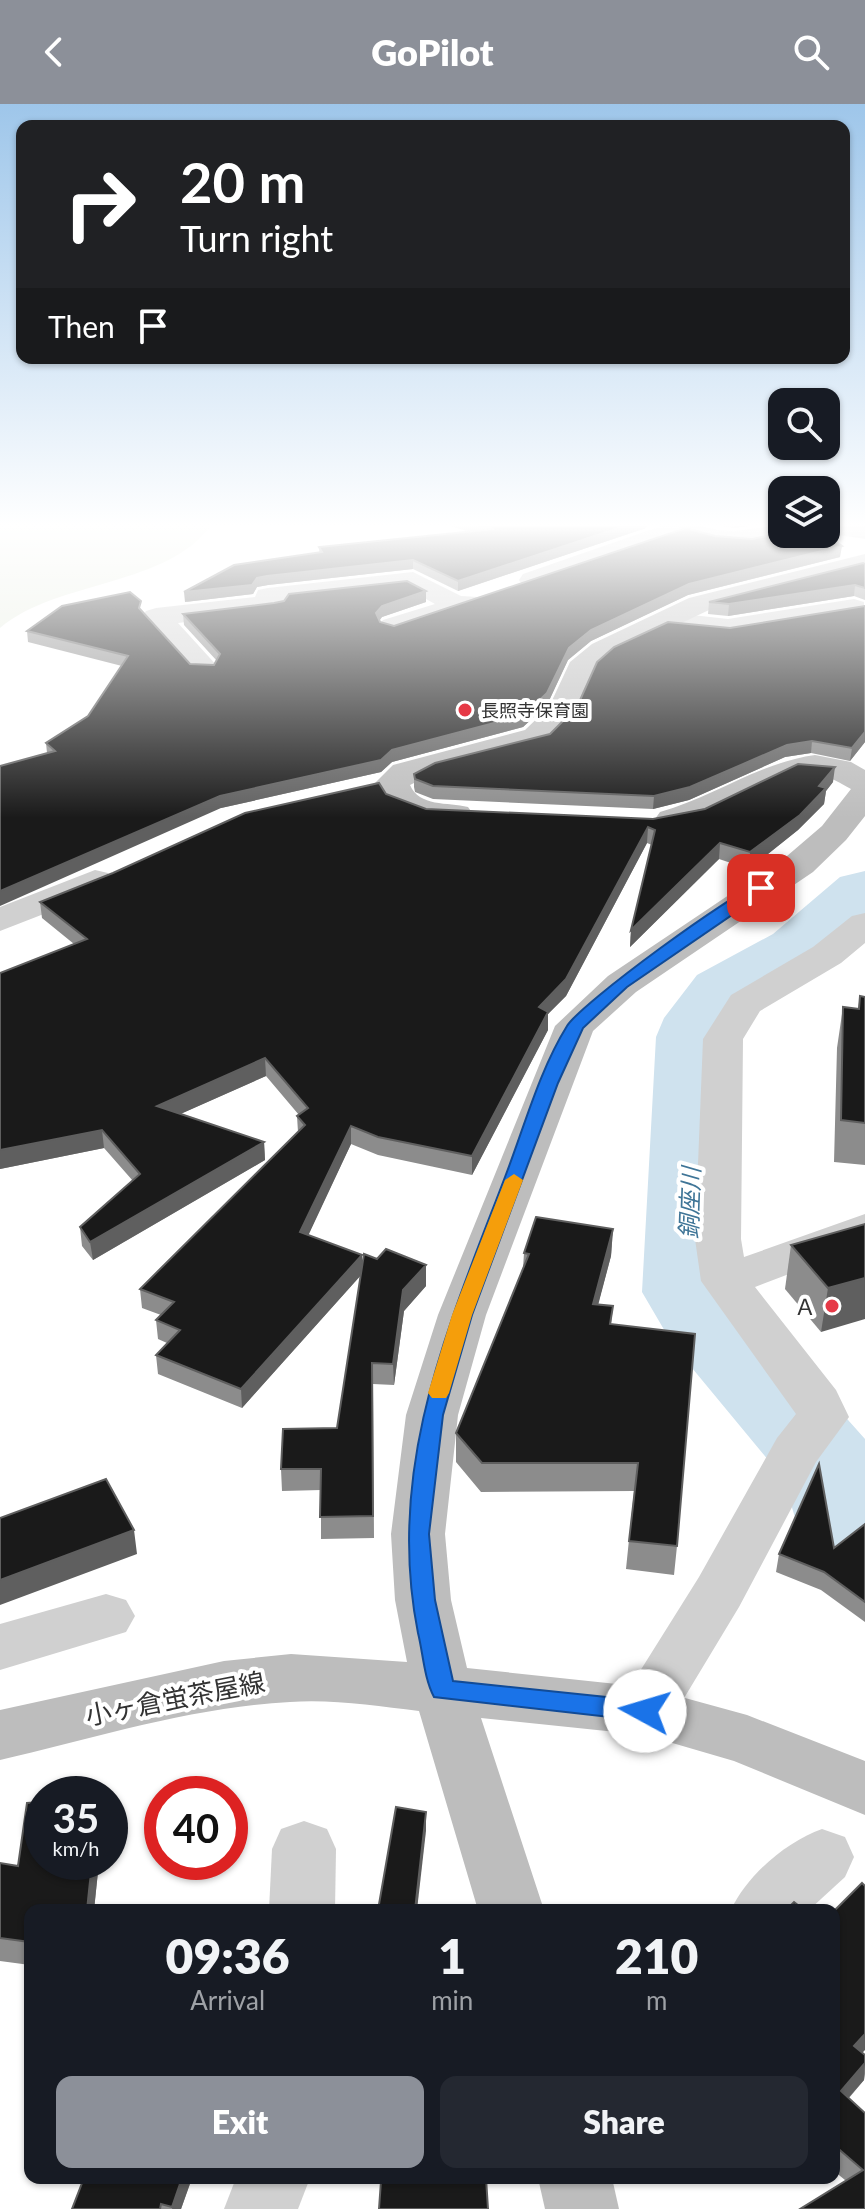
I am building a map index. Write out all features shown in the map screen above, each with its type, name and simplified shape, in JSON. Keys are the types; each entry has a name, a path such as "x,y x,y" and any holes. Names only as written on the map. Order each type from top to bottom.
{"street":[{"path":"160,621 204,668"},
{"path":"393,626 408,621"},
{"path":"491,815 426,812 410,807 378,786 422,766 536,737 563,711 581,668 602,650 664,621"},
{"path":"667,621 728,628 771,621"},
{"path":"638,822 678,819 796,765 819,764 847,769 865,783"},
{"path":"509,1904 442,1690 423,1600 418,1534 432,1415 462,1315 550,1083 575,1026 622,984 800,864 834,833 865,793"},
{"path":"0,920 128,867"},
{"path":"645,1711 810,1434 818,1403 725,1281 718,1239 723,1039 745,1003 827,955 865,924"},
{"path":"725,1281 865,1229"},
{"path":"0,1647 106,1616"},
{"name":"小ヶ倉蛍茶屋線","path":"0,1735 224,1685 291,1678 345,1679 645,1711 747,1740 865,1789"},
{"path":"771,1904 822,1857"},
{"path":"261,2209 271,2184"},
{"path":"576,2184 582,2209"}],"building":[{"path":"41,621 151,621 190,664 214,665 220,654 190,621 380,622 394,626 408,621 610,621 591,630 569,648 547,693 524,715 392,750 381,760 220,796 0,891 0,766 55,751 46,743 88,716 128,656 27,631"},
{"path":"772,621 865,621 865,732 852,748 812,741 787,745 690,787 654,796 433,786 415,779 414,774 435,763 550,734 577,707 597,662 614,647 668,622 730,628"},
{"path":"798,764 835,767 819,786 826,788 800,815 750,852 720,843 631,930 655,830 648,827 566,979 539,1007 548,1012 472,1156 378,1137 351,1126 300,1232 362,1255 241,1389 156,1355 180,1330 156,1320 174,1302 140,1289 305,1125 297,1116 308,1108 265,1058 157,1106 264,1142 90,1242 80,1227 140,1174 102,1130 0,1150 0,973 87,939 40,902 113,873 245,813 379,783 386,794 426,809 653,819 705,809"},
{"path":"860,996 865,997 865,1123 841,1120 843,1007 859,1009"},
{"path":"536,1217 613,1229 593,1304 613,1306 610,1324 695,1334 677,1546 629,1541 638,1463 482,1463 456,1433 529,1254 524,1253"},
{"path":"865,1224 865,1278 828,1288 791,1245"},
{"path":"386,1249 426,1265 403,1290 393,1364 372,1363 373,1516 320,1517 321,1469 281,1469 283,1429 337,1428 364,1254 377,1259"},
{"path":"819,1464 834,1548 865,1524 865,1602 824,1572 779,1554"},
{"path":"106,1479 134,1530 0,1580 0,1518"},
{"path":"396,1807 426,1812 416,1904 379,1904"},
{"path":"24,1824 24,1880 90,1880 88,1904 24,1904 24,1941 0,1938 0,1863 18,1866"},
{"path":"862,1883 865,1886 865,2034 854,2046 865,2055 865,2063 841,2091 865,2113 865,2209 800,2209 863,2170 840,2150 840,1905"},
{"path":"82,2184 180,2184 172,2207 161,2204 160,2209 72,2209"},
{"path":"381,2184 486,2184 488,2209 379,2209"}],"waterway":[{"name":"銅座川","path":"865,892 799,949 723,991 702,1018 695,1037 688,1292 706,1323 830,1466 849,1524 865,1539"}],"slow traffic":[{"path":"439,1393 462,1315 514,1180"}],"place":[{"name":"長照寺保育園","path":"465,710"},
{"name":"Ａ","path":"832,1306"}],"route":[{"path":"645,1711 442,1690 423,1600 418,1534 432,1415 462,1315 550,1083 575,1026 622,984 761,888"}]}
